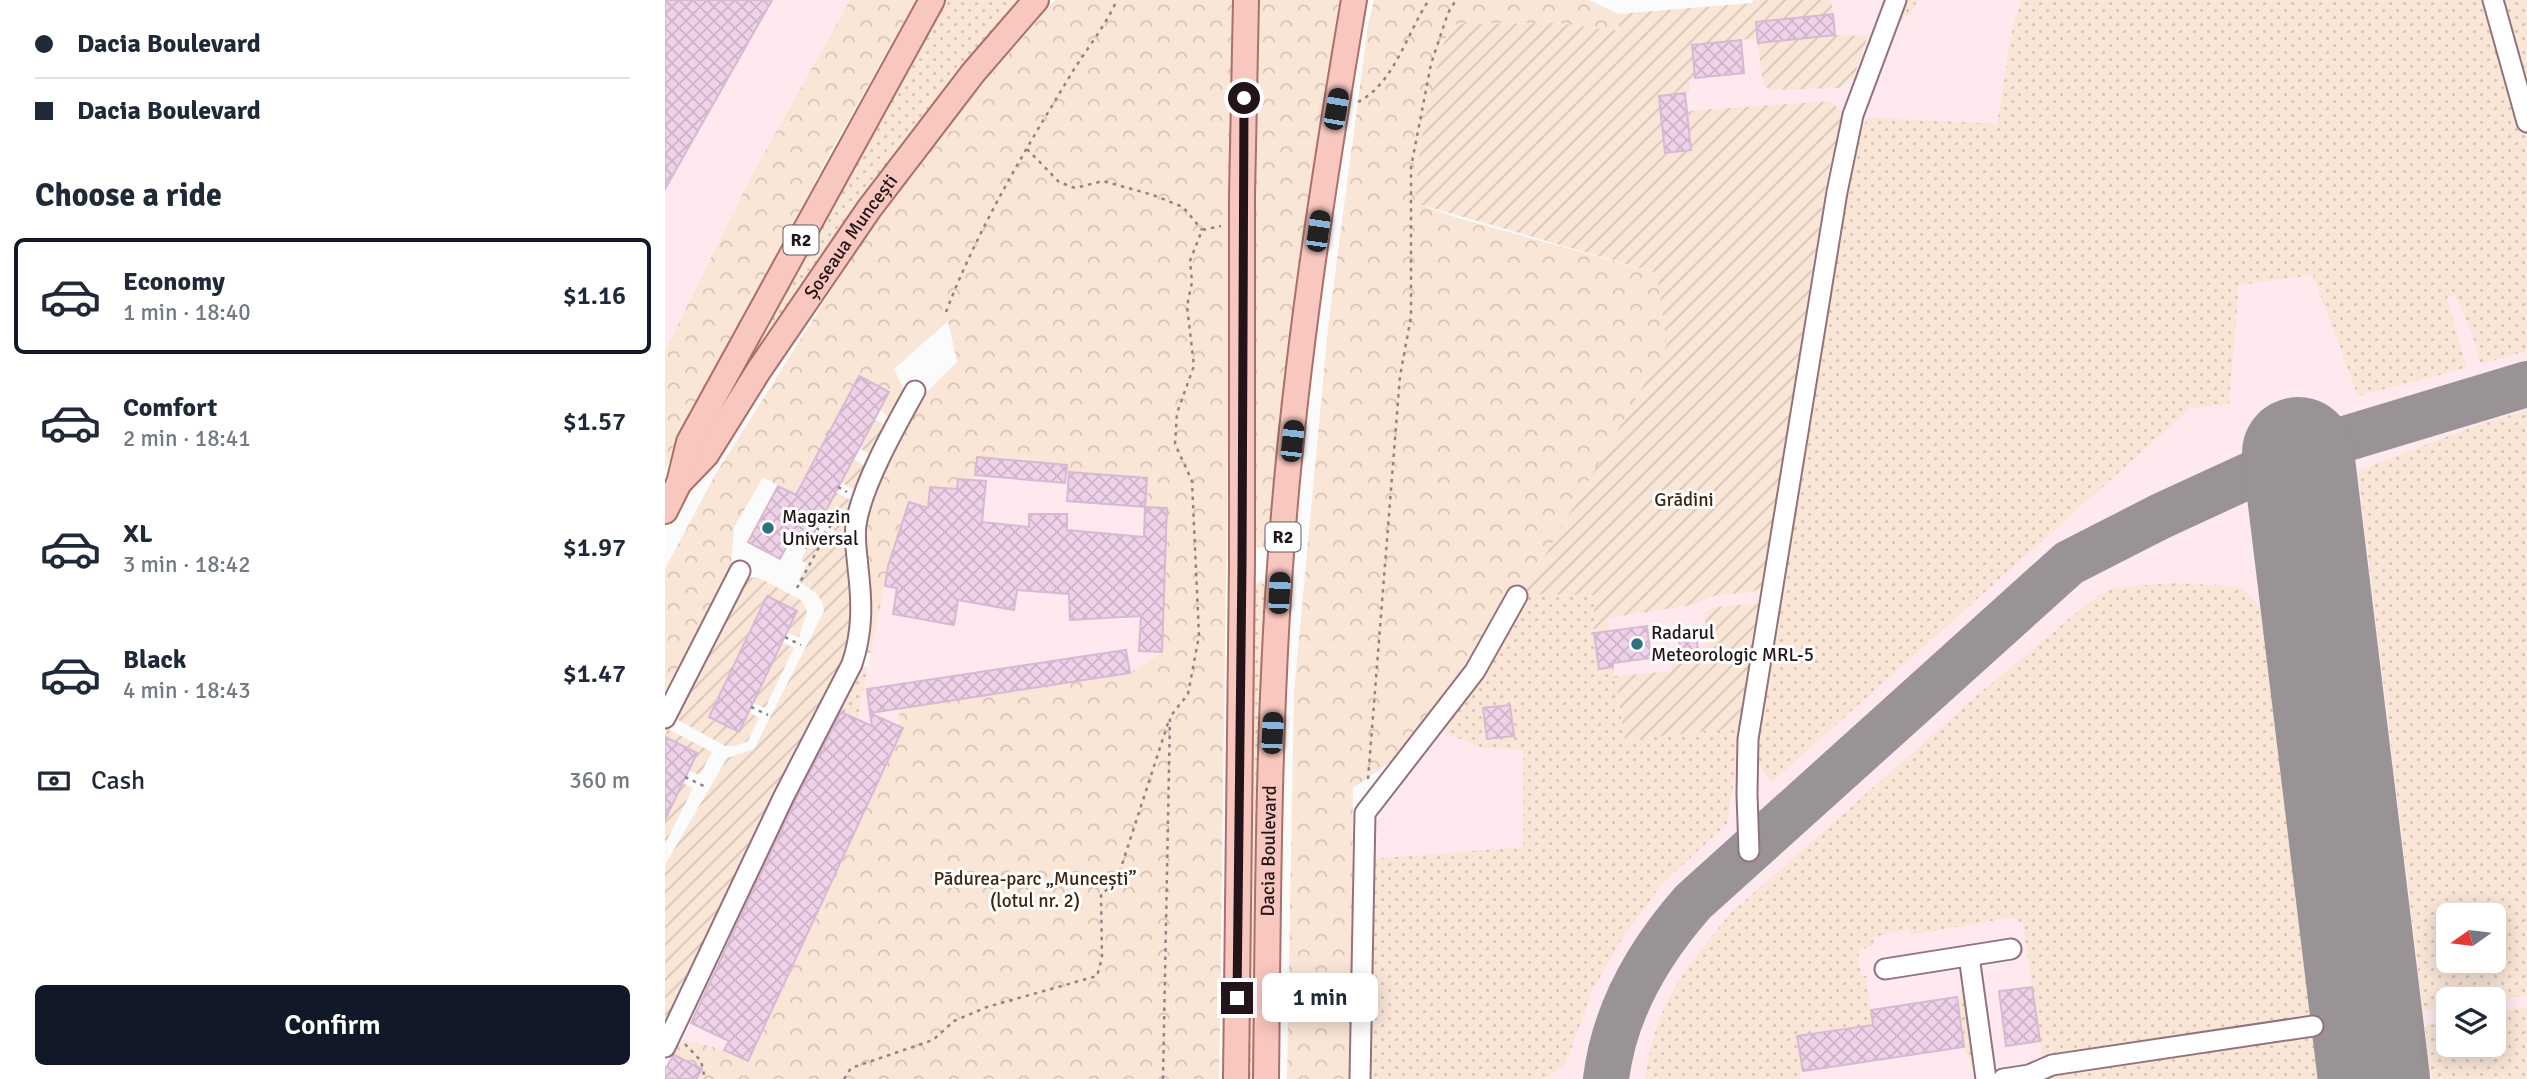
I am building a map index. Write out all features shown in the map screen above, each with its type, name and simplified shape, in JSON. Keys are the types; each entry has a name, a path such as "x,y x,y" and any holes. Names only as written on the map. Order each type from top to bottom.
{"main road":[{"name":"Șoseaua Muncești","path":"665,511 679,484 689,442 932,0"},
{"name":"Șoseaua Muncești","path":"679,484 706,455 759,370 869,209 974,74 1036,0"},
{"name":"Dacia Boulevard","path":"1236,1079 1246,0"},
{"name":"Dacia Boulevard","path":"1266,1079 1269,789 1280,566 1302,342 1354,0"},
{"path":"1242,563 1280,566"}],"lane":[{"path":"1749,851 1748,739 1837,192 1853,115 1896,0"},
{"path":"2493,0 2527,122"},
{"path":"665,1046 670,1028 783,796 852,664 860,641 862,608 856,522 868,487 915,391"},
{"path":"665,718 740,571"},
{"path":"1360,1079 1366,813 1475,671 1517,596"},
{"path":"1885,969 2011,949"},
{"path":"1969,956 1986,1079"},
{"path":"2003,1079 2029,1075 2052,1065 2313,1026"}],"path":[{"path":"946,312 963,268 1027,148 1083,54 1108,22 1118,0"},
{"path":"1336,109 1350,107 1372,95 1391,69 1429,0"},
{"path":"1366,813 1400,376 1412,317 1411,167 1431,64 1448,13 1456,0"},
{"path":"1027,148 1059,182 1075,188 1103,181 1153,195 1183,207 1202,230"},
{"path":"1202,230 1242,222"},
{"path":"844,1079 851,1068 933,1040 954,1021 988,1007 1097,976 1102,958 1101,894 1116,883 1170,717 1188,694 1199,636 1192,481 1175,444 1177,413 1194,366 1187,306 1192,282 1190,261 1202,230"},
{"path":"785,637 801,645"},
{"path":"751,707 768,715"},
{"path":"1163,1079 1170,717"},
{"path":"685,777 704,786"},
{"path":"670,1028 701,1061 705,1079"}],"shaded area":[{"path":"665,0 850,0 750,178 665,351"},
{"path":"1795,0 2527,0 2527,1079 1368,1079 1373,829 1381,810 1439,730 1523,594 1667,345 1618,14"},
{"path":"977,457 1067,465 1066,476 1081,478 1089,473 1147,478 1167,508 1162,652 1130,673 903,728 748,1061 724,1050 683,1039 835,709 858,719 888,566 909,502 930,487 957,489 958,479 975,475"}],"green space":[{"path":"850,0 916,0 831,151 665,470 665,351 750,178"},
{"path":"944,0 1023,0 735,391 731,389"},
{"name":"Pădurea-parc „Muncești” (lotul nr. 2)","path":"1055,0 1234,0 1219,1079 696,1079 701,1069 673,1054 683,1039 724,1050 749,1061 903,729 898,726 900,708 1130,673 1162,652 1167,509 1145,507 1147,478 1089,473 1081,478 1066,476 1066,465 977,457 974,480 958,479 957,489 930,487 928,508 909,502 888,566 871,653 864,653 871,610 861,530 870,497 913,406 957,362 948,321 894,369 906,394 893,419 879,410 888,392 859,376 796,495 763,477 734,528 730,578 665,702 665,569 715,475 884,207 934,141"},
{"path":"1260,0 1347,0 1270,548 1251,547 1253,94"},
{"path":"1374,0 1589,0 1618,14 1621,31 1557,23 1450,24 1415,203 1458,218 1657,273 1668,345 1523,594 1401,755 1353,788 1351,1079 1287,1079 1294,692 1328,328 1368,25"},
{"name":"Grădini","path":"1753,0 1831,0 1833,14 1756,22 1758,38 1692,45 1695,78 1689,80 1690,92 1659,96 1665,153 1687,111 1829,101 1845,113 1828,172 1762,588 1751,592 1716,595 1693,605 1608,618 1609,630 1594,633 1594,595 1523,594 1667,345 1657,273 1415,203 1422,134 1431,90 1450,24 1557,23 1620,31 1618,14 1752,3"},
{"path":"1904,0 1918,0 1911,14 1894,24"},
{"path":"2022,0 2487,0 2527,142 2527,351 2481,364 2472,334 2455,295 2447,298 2467,368 2358,396 2313,275 2239,285 2229,404 2191,408 1772,782 1760,765 1757,729 1839,201 1860,130 1869,117 1997,124 2013,25"},
{"path":"2498,0 2527,0 2527,103"},
{"path":"1835,35 1868,36 1854,76 1840,88 1769,90 1763,84 1758,43"},
{"path":"2527,410 2527,995 2506,998 2506,987 2436,987 2436,1009 2423,1011 2358,471 2480,424"},
{"path":"874,419 889,427 874,457 859,448"},
{"path":"853,459 869,468 858,493 841,482"},
{"path":"835,492 853,501 845,522 846,538 820,521"},
{"path":"815,532 848,549 856,632 848,657 675,1016 665,1023 665,865 727,758 754,749 824,611 819,597 798,581 807,564 801,560"},
{"path":"757,577 801,600 807,611 799,637 787,633 797,611 768,597 739,731 749,712 759,718 748,741 735,746 725,746 671,716 744,578"},
{"path":"1261,580 1268,592 1257,1079 1246,1079 1251,588"},
{"path":"2177,583 2243,587 2262,610 2311,1016 2299,1021 2042,1056 2023,925 2014,917 1911,935 1909,929 1873,937 1874,945 1860,950 1858,959 1862,976 1866,976 1873,1025 1798,1036 1803,1071 1800,1072 1800,1079 1645,1079 1656,1030 1674,989 1699,952 1731,913 1981,692 2099,595 2116,587"},
{"path":"1523,594 1594,595 1594,633 1599,669 1613,667 1625,740 1742,727 1727,824 1661,885 1619,943 1592,992 1565,1066 1544,1079 1368,1079 1372,859 1523,847 1523,750 1483,748 1439,730"},
{"path":"1760,603 1742,727 1625,740 1615,676 1672,671 1670,656 1682,653 1683,658 1699,655 1708,639 1704,613 1715,607"},
{"path":"782,642 794,648 765,708 753,703"},
{"path":"868,667 858,719 835,709 859,668"},
{"path":"666,728 712,752 700,775 689,771 697,753 665,746"},
{"path":"683,783 693,788 665,844 665,820"},
{"path":"1961,989 1965,990 1978,1062 1972,1063 1968,1060 1963,1044 1958,1014"},
{"path":"2527,1007 2527,1079 2432,1079 2425,1026 2436,1024 2436,1057 2506,1057 2506,1011"},
{"path":"2314,1037 2319,1079 2047,1079 2049,1074 2279,1039"}],"building":[{"path":"665,0 772,0 665,189"},
{"path":"1833,14 1835,35 1758,43 1756,22"},
{"path":"1741,40 1744,73 1695,78 1692,45"},
{"path":"1685,93 1691,150 1665,153 1659,96"},
{"path":"859,376 889,392 806,548 790,540 780,559 748,542 778,486 796,495"},
{"path":"977,457 1067,465 1065,483 975,475"},
{"path":"1069,472 1147,478 1145,507 1067,501"},
{"path":"958,479 986,481 982,522 1029,527 1029,514 1067,514 1067,530 1144,537 1145,507 1167,508 1162,652 1139,651 1141,616 1070,620 1069,594 1017,590 1014,610 958,600 954,625 893,614 897,588 885,586 888,566 909,502 928,508 930,487 957,489"},
{"path":"767,596 797,611 739,732 709,717"},
{"path":"1647,626 1651,658 1613,663 1613,667 1599,669 1594,633"},
{"path":"1696,637 1699,654 1683,658 1679,641"},
{"path":"1126,650 1130,673 870,713 867,689"},
{"path":"1510,705 1514,736 1487,739 1483,708"},
{"path":"841,712 872,726 870,713 903,728 748,1061 724,1050 729,1041 691,1023 795,801"},
{"path":"665,737 697,753 665,820"},
{"path":"2032,987 2040,1041 2006,1046 1999,991"},
{"path":"1957,997 1964,1047 1803,1071 1797,1036 1873,1025 1871,1010"},
{"path":"674,1055 702,1069 696,1079 665,1079 665,1069"}],"taxiway":[{"path":"1606,1079 1617,1030 1636,984 1662,941 1693,902 2069,563 2161,516 2298,453 2527,384"}],"runway":[{"path":"2298,453 2374,1079"}],"place":[{"name":"Magazin Universal","path":"768,528"},
{"name":"Radarul Meteorologic MRL-5","path":"1637,644"}],"route":[{"path":"1237,998 1244,98"}]}
